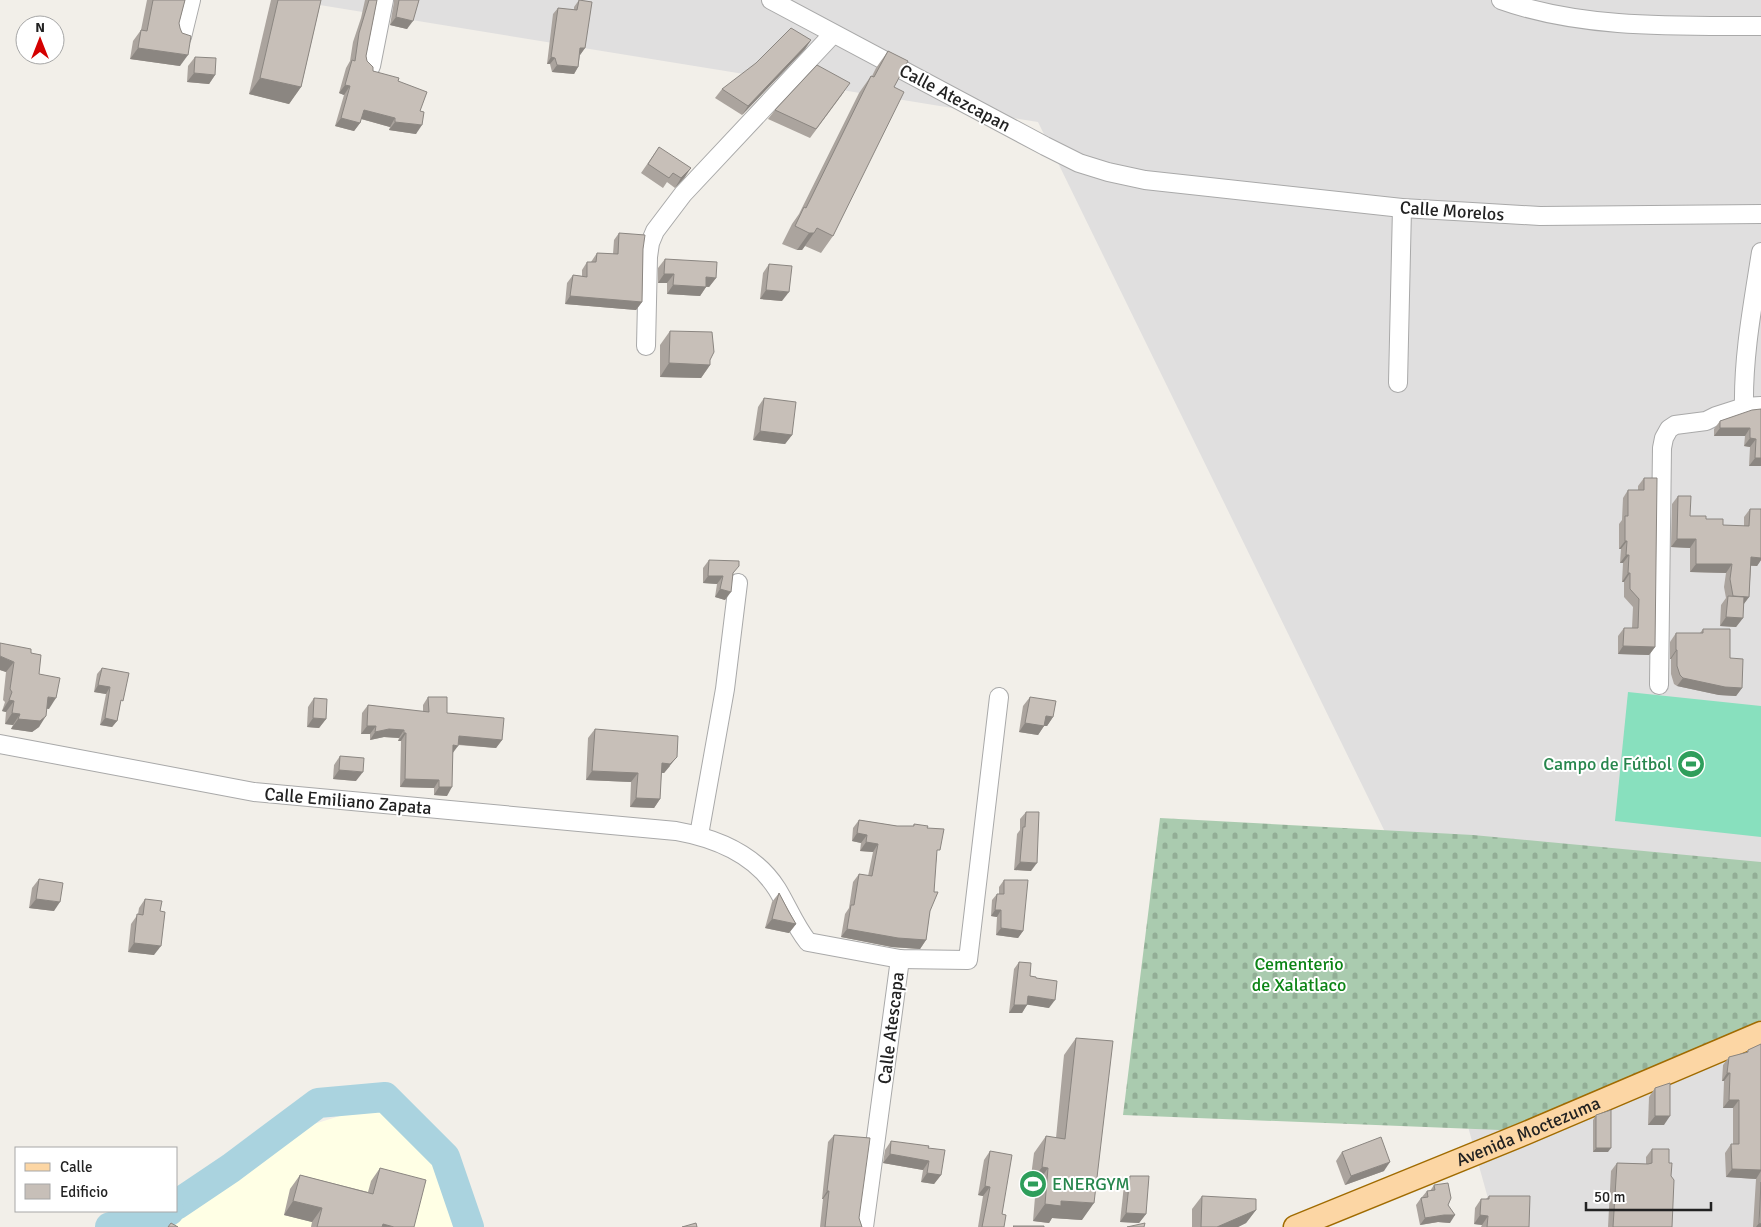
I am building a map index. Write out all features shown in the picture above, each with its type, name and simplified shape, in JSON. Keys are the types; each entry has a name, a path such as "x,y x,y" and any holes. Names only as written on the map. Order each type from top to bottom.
{"main road":[{"name":"Avenida Moctezuma","path":"1295,1227 1526,1133 1761,1033"}],"street":[{"path":"182,37 191,0"},
{"path":"371,66 384,0"},
{"name":"Calle Atezcapan","path":"771,0 1079,163 1145,180"},
{"path":"1501,0 1518,6 1576,18 1643,26 1761,26"},
{"path":"646,346 648,257 650,243 655,231 683,194 833,34"},
{"name":"Calle Morelos","path":"1145,180 1402,208 1540,216 1761,214"},
{"path":"1398,383 1402,208"},
{"path":"1659,685 1662,448 1664,438 1668,429 1675,425 1706,421 1716,416 1753,407 1744,384 1746,353 1761,252"},
{"path":"700,835 725,688 738,583"},
{"path":"900,959 968,960 999,697"},
{"name":"Calle Emiliano Zapata","path":"0,744 254,792 676,831 700,835"},
{"name":"Calle Atescapa","path":"700,835 734,850 759,866 776,888 798,930 808,942 900,959 864,1227"}],"shaded area":[{"path":"289,0 1761,0 1761,1227 1496,1227 1387,836 1038,122"},
{"path":"387,1110 428,1153 453,1227 155,1227 167,1222 232,1181 301,1128 356,1111"}],"green space":[{"name":"Campo de Fútbol","path":"1628,692 1761,706 1761,837 1615,821"},
{"name":"Cementerio de Xalatlaco","path":"1160,818 1473,835 1761,862 1761,1020 1525,1131 1123,1115"}],"building":[{"path":"153,0 185,0 179,23 182,33 191,36 188,55 138,48 141,30 147,31"},
{"path":"278,0 321,0 301,87 260,78"},
{"path":"369,0 377,0 366,56 367,61 373,67 373,71 399,78 398,81 427,92 420,111 424,112 422,125 395,122 395,118 364,110 360,123 341,118 350,86 345,85 352,60 355,61 359,33"},
{"path":"399,0 419,0 413,21 396,17"},
{"path":"579,0 592,2 585,48 580,48 578,67 557,65 555,58 551,57 558,8 577,10"},
{"path":"791,28 811,40 748,106 722,89 756,63"},
{"path":"888,51 908,61 894,87 904,92 833,236 817,228 814,233 809,233 795,226 804,207 806,208 871,76 874,77"},
{"path":"195,57 216,58 215,75 194,73"},
{"path":"817,65 850,83 816,129 775,110"},
{"path":"659,147 691,168 681,178 673,173 669,178 648,164"},
{"path":"619,233 645,235 642,302 570,296 573,275 587,277 587,262 596,262 597,253 618,254"},
{"path":"665,259 717,262 716,278 706,277 706,287 673,285 674,274 664,274"},
{"path":"769,264 792,266 789,292 766,290"},
{"path":"670,331 712,332 714,352 710,365 669,363"},
{"path":"764,398 796,402 792,435 760,431"},
{"path":"1761,409 1761,458 1755,458 1756,439 1750,438 1750,428 1720,428 1720,421 1752,410"},
{"path":"1644,478 1657,478 1655,647 1623,646 1624,628 1638,628 1639,599 1630,589 1630,573 1628,573 1629,555 1626,555 1625,516 1628,516 1628,490 1644,490"},
{"path":"1678,496 1691,496 1690,516 1706,516 1706,519 1723,519 1723,525 1749,526 1750,509 1761,509 1761,558 1751,557 1749,597 1733,596 1730,579 1732,564 1696,564 1696,539 1677,539"},
{"path":"709,560 739,561 739,566 733,573 731,592 720,589 723,576 708,576"},
{"path":"1728,596 1744,597 1743,618 1726,617"},
{"path":"1703,629 1730,629 1730,658 1743,659 1742,688 1725,687 1683,678 1680,675 1677,666 1676,633 1703,633"},
{"path":"0,643 31,649 31,653 41,655 39,674 60,678 56,698 48,697 46,716 40,721 18,719 20,714 12,713 14,701 9,700 12,692 10,689 14,662 0,656"},
{"path":"102,668 129,673 117,721 105,718 110,687 98,685"},
{"path":"428,697 447,697 447,713 504,718 502,740 459,736 458,746 453,745 452,787 439,787 439,780 405,779 406,733 404,733 404,730 389,729 375,732 376,726 367,726 368,705 429,712"},
{"path":"1030,697 1056,701 1053,717 1046,716 1044,726 1025,723"},
{"path":"314,698 327,699 326,719 313,718"},
{"path":"595,729 678,736 677,757 670,764 662,763 660,799 636,798 638,773 592,771"},
{"path":"340,756 364,758 363,772 339,770"},
{"path":"1026,812 1039,812 1037,863 1020,862"},
{"path":"859,820 897,826 914,826 914,824 928,826 927,828 944,829 940,850 937,850 934,892 938,892 930,911 926,940 898,938 847,929 851,905 854,905 859,874 872,876 878,844 866,842 867,835 857,833"},
{"path":"39,879 63,883 60,902 36,899"},
{"path":"1004,880 1028,880 1023,931 1001,928 1001,910 995,910 997,894 1004,894"},
{"path":"779,893 789,912 796,924 772,919"},
{"path":"145,899 162,901 160,911 165,912 161,946 134,943 137,914 143,915"},
{"path":"1019,962 1031,963 1030,976 1057,981 1055,1000 1028,996 1027,1005 1014,1005"},
{"path":"1076,1038 1113,1041 1094,1203 1061,1201 1061,1206 1045,1204 1048,1168 1042,1167 1046,1136 1065,1139"},
{"path":"1761,1044 1761,1170 1732,1169 1731,1144 1739,1144 1739,1100 1729,1100 1730,1073 1727,1073 1729,1057 1748,1052 1748,1050"},
{"path":"1670,1083 1670,1116 1655,1116 1655,1088"},
{"path":"1611,1110 1611,1148 1596,1148 1596,1115"},
{"path":"834,1135 870,1138 859,1218 862,1227 825,1227 829,1191 827,1191"},
{"path":"1381,1137 1390,1162 1351,1176 1342,1152"},
{"path":"891,1141 945,1150 941,1175 927,1173 929,1161 890,1154"},
{"path":"1652,1149 1669,1149 1669,1163 1672,1163 1671,1176 1674,1180 1672,1227 1613,1227 1617,1163 1652,1163"},
{"path":"990,1151 1012,1155 1002,1214 1006,1215 1004,1227 982,1227 990,1187 985,1186"},
{"path":"380,1168 426,1180 414,1227 394,1227 383,1224 382,1227 317,1227 322,1208 293,1201 300,1175 373,1194"},
{"path":"1130,1176 1149,1176 1146,1214 1126,1213"},
{"path":"1761,1182 1761,1224 1759,1223"},
{"path":"1448,1183 1451,1198 1448,1205 1455,1215 1425,1218 1421,1198 1428,1197 1427,1191 1435,1190 1434,1185"},
{"path":"1202,1196 1256,1199 1256,1210 1217,1227 1201,1227"},
{"path":"1489,1196 1530,1196 1529,1227 1487,1227 1488,1216 1480,1215 1481,1199 1489,1199"},
{"path":"171,1223 178,1227 168,1227"},
{"path":"696,1223 697,1227 682,1227"},
{"path":"1145,1223 1144,1227 1127,1227"},
{"path":"1044,1226 1044,1227 1014,1227"}],"waterway":[{"path":"178,1204 231,1168 318,1103 385,1097 445,1157 469,1227"},
{"path":"110,1227 162,1215 167,1212"}],"place":[{"name":"Campo de Fútbol","path":"1691,764"},
{"name":"ENERGYM","path":"1033,1184"}]}
